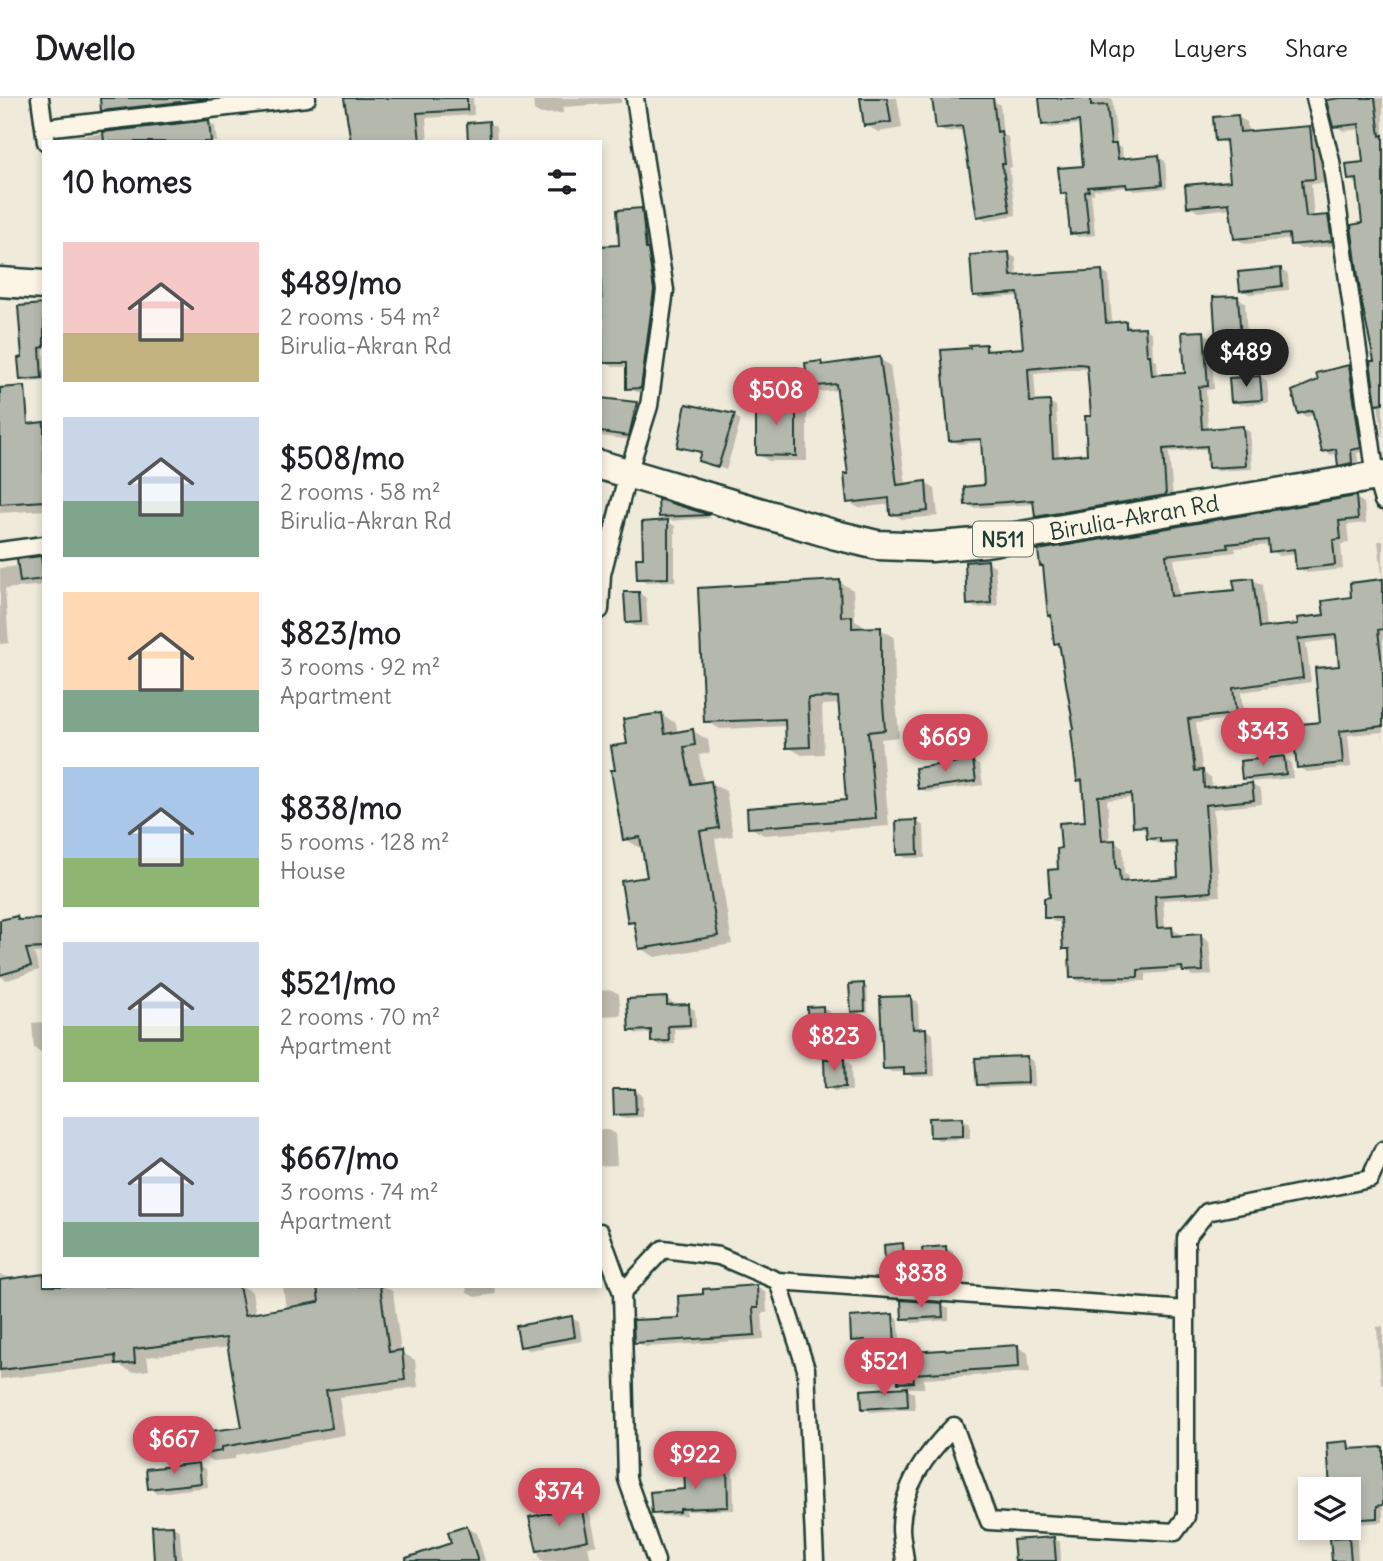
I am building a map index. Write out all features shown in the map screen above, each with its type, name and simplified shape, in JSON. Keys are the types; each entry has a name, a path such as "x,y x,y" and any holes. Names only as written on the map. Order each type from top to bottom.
{"highway":[{"path":"0,282 42,285"},
{"name":"Birulia-Akran Rd","path":"602,466 836,535 877,545 931,547 986,542 1381,484"}],"street":[{"path":"40,98 45,135 307,98"},
{"path":"602,574 649,405 665,290 635,98"},
{"path":"1315,98 1331,161 1381,484"},
{"path":"0,551 42,545"},
{"path":"905,1561 901,1528 906,1495 930,1451 954,1426 989,1521 1175,1532 1186,1517 1186,1238 1207,1212 1370,1179 1383,1150"},
{"path":"602,1238 622,1293 626,1479 656,1561"},
{"path":"622,1293 663,1249 719,1256 778,1281 1186,1310"},
{"path":"778,1281 806,1369 815,1561"}],"building":[{"path":"100,98 207,98 207,99 101,111"},
{"path":"344,98 467,98 467,110 417,113 420,140 351,140"},
{"path":"860,98 887,98 891,122 864,126"},
{"path":"932,98 993,98 997,132 1001,131 1005,164 1002,164 1010,211 977,217 962,126 936,129"},
{"path":"1039,98 1091,98 1091,106 1107,105 1111,144 1116,144 1118,159 1159,155 1162,185 1088,187 1089,191 1085,192 1089,232 1070,234 1066,193 1061,194 1058,168 1083,166 1079,121 1042,125"},
{"path":"1375,98 1380,136 1383,135 1383,403 1376,404 1370,361 1374,361 1361,299 1351,225 1362,223 1357,179 1348,180 1346,164 1363,162 1359,124 1333,127 1326,100"},
{"path":"1238,115 1240,132 1310,126 1315,179 1302,180 1306,217 1328,215 1332,241 1290,245 1289,234 1234,239 1229,203 1187,207 1185,185 1230,181 1226,140 1215,141 1213,117"},
{"path":"209,120 211,140 104,140 103,132"},
{"path":"489,121 490,140 468,140 467,123"},
{"path":"642,208 654,290 641,388 626,389 626,363 603,363 602,246 619,245 617,210"},
{"path":"1009,252 1011,276 1102,270 1106,323 1126,321 1126,328 1145,327 1152,375 1185,373 1182,332 1204,331 1208,386 1199,387 1202,429 1243,426 1246,466 1208,468 1207,446 1163,449 1166,495 1035,517 1033,500 965,505 964,487 984,485 981,439 949,441 941,350 986,344 986,351 1023,348 1018,293 973,296 970,255","holes":["1087,365 1091,416 1085,416 1087,454 1053,457 1050,401 1030,402 1028,369"]},
{"path":"1281,268 1282,286 1240,291 1238,272"},
{"path":"1238,296 1241,340 1216,342 1213,297"},
{"path":"42,304 42,378 20,380 18,358 22,357 18,306"},
{"path":"880,357 897,485 926,481 928,511 890,515 889,498 847,503 844,474 848,474 836,384 808,387 805,363 821,361 822,365"},
{"path":"1349,365 1361,448 1351,450 1352,463 1338,466 1336,449 1322,452 1312,410 1298,414 1292,391 1318,380 1316,373"},
{"path":"1260,376 1262,400 1231,402 1229,378"},
{"path":"25,386 28,424 42,422 42,501 0,504 0,388"},
{"path":"602,398 637,402 629,436 602,432"},
{"path":"756,398 796,398 796,456 756,455"},
{"path":"686,404 735,414 718,467 698,461 701,452 677,447"},
{"path":"1356,496 1358,519 1339,521 1341,539 1333,540 1335,565 1296,569 1294,549 1269,552 1268,540 1166,555 1171,596 1235,590 1233,580 1253,578 1259,628 1298,624 1297,618 1324,615 1322,601 1351,597 1350,583 1383,579 1383,629 1378,630 1383,674 1383,726 1340,731 1343,763 1297,768 1292,725 1320,722 1315,668 1339,666 1336,635 1298,639 1303,678 1233,688 1236,714 1188,719 1195,771 1203,770 1204,788 1252,783 1254,800 1205,805 1211,892 1155,896 1157,928 1172,927 1173,936 1201,934 1203,971 1183,972 1182,967 1138,970 1138,977 1070,978 1069,949 1063,949 1061,918 1044,918 1044,898 1050,897 1048,870 1058,869 1057,849 1061,848 1059,823 1085,821 1082,780 1077,781 1071,730 1074,729 1059,643 1054,644 1051,615 1048,616 1043,566 1040,566 1038,550","holes":["1131,794 1133,827 1146,826 1147,839 1176,841 1178,877 1120,882 1119,869 1116,869 1115,840 1102,841 1098,796"]},
{"path":"658,499 710,515 659,517"},
{"path":"668,520 668,578 637,579 636,558 643,558 642,522"},
{"path":"41,556 42,579 20,582 17,559"},
{"path":"988,560 991,603 967,605 965,562"},
{"path":"840,580 841,617 852,616 852,628 881,627 885,730 868,732 876,818 748,828 747,808 846,800 838,697 808,698 810,747 786,748 785,719 704,722 698,588"},
{"path":"624,592 639,592 641,622 626,623"},
{"path":"662,713 665,734 693,729 695,745 684,747 691,784 711,781 719,828 700,831 718,936 639,949 634,922 628,923 621,881 647,877 640,837 623,840 611,770 615,770 611,746 627,744 623,719"},
{"path":"1284,756 1286,774 1242,779 1240,761"},
{"path":"973,760 976,781 918,789 915,768"},
{"path":"917,820 918,854 897,855 896,821"},
{"path":"17,916 18,920 42,919 42,948 26,949 31,966 0,975 0,920"},
{"path":"864,983 865,1011 851,1012 849,984"},
{"path":"911,996 913,1029 926,1028 928,1073 904,1074 904,1068 883,1069 880,997"},
{"path":"667,997 667,1005 689,1004 690,1025 668,1026 669,1041 651,1042 651,1030 629,1031 627,999"},
{"path":"823,1006 825,1055 809,1056 807,1007"},
{"path":"1027,1056 1028,1083 977,1085 975,1058"},
{"path":"824,1059 844,1059 845,1087 825,1088"},
{"path":"613,1089 635,1089 636,1114 614,1115"},
{"path":"963,1117 963,1136 930,1137 929,1118"},
{"path":"903,1243 904,1260 885,1262 884,1245"},
{"path":"946,1246 949,1283 925,1281 922,1248"},
{"path":"42,1274 42,1288 239,1288 245,1315 319,1302 317,1288 380,1288 389,1352 402,1350 405,1380 326,1390 332,1428 222,1447 222,1451 197,1455 195,1433 242,1427 226,1338 134,1349 135,1363 116,1365 115,1356 0,1370 0,1280"},
{"path":"757,1285 758,1308 753,1308 755,1335 634,1343 633,1320 679,1318 678,1296 703,1294 703,1289"},
{"path":"901,1300 942,1303 943,1317 902,1319"},
{"path":"893,1314 896,1358 866,1360 865,1340 851,1341 850,1317"},
{"path":"572,1316 575,1337 520,1347 516,1326"},
{"path":"1018,1345 1019,1367 913,1374 914,1382 898,1383 896,1353"},
{"path":"907,1387 908,1406 862,1409 861,1390"},
{"path":"1348,1441 1349,1449 1383,1447 1383,1505 1377,1506 1377,1518 1361,1519 1361,1477 1329,1477 1327,1443"},
{"path":"199,1463 201,1483 148,1489 146,1469"},
{"path":"727,1463 728,1507 680,1509 680,1512 652,1514 650,1492 685,1489 684,1470 705,1470 705,1464"},
{"path":"581,1506 588,1540 537,1551 529,1517"},
{"path":"173,1525 175,1561 154,1561 152,1526"},
{"path":"467,1526 478,1561 406,1561 406,1558 451,1543 448,1532"},
{"path":"1054,1537 1056,1561 1015,1561 1013,1540"},
{"path":"1330,1540 1349,1540 1351,1561 1332,1561"}]}
